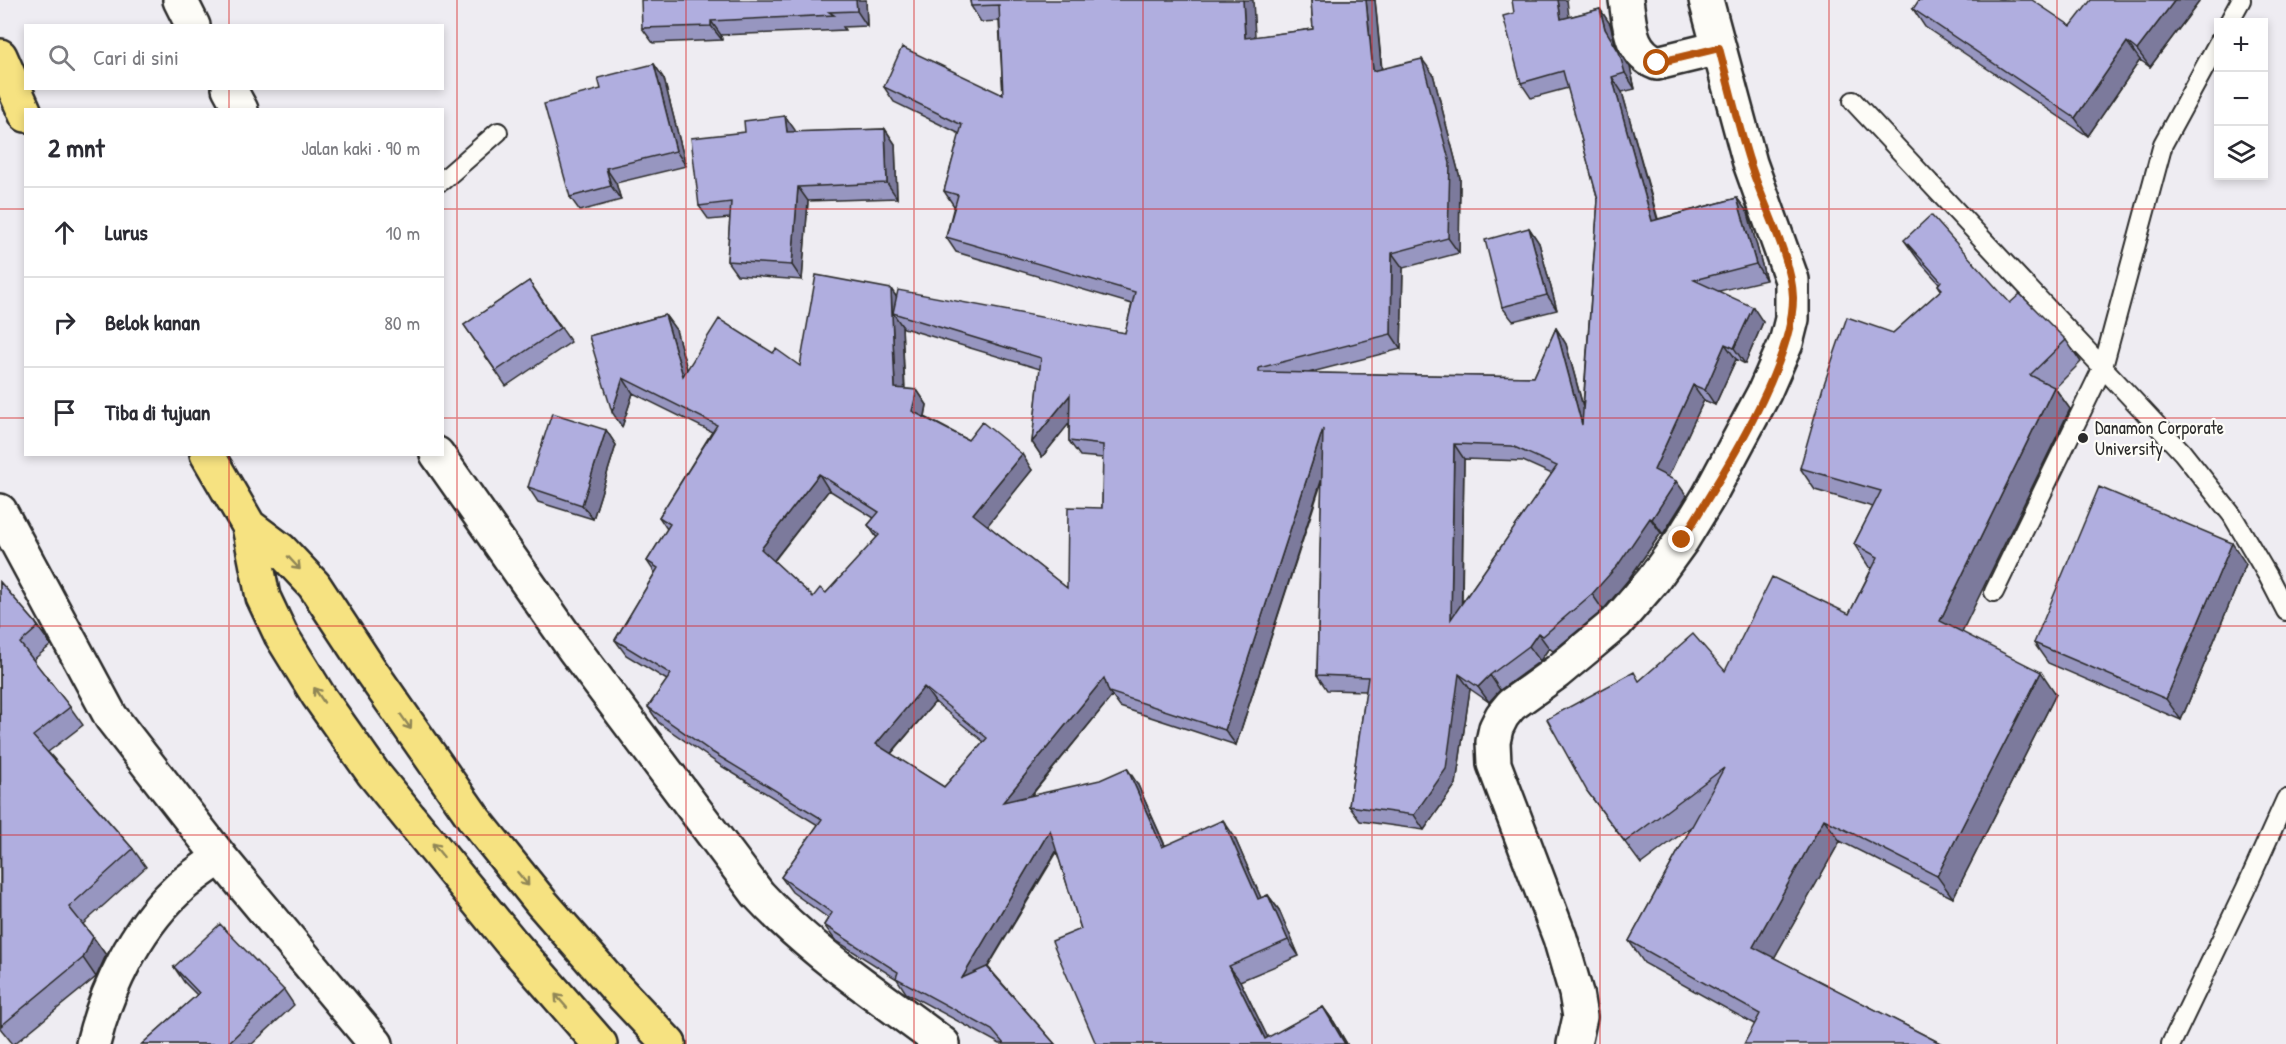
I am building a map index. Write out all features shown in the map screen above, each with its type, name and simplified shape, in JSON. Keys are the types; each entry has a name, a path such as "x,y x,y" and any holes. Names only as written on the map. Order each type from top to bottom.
{"highway":[{"path":"0,56 24,110"},
{"path":"208,456 249,526 263,597 281,635 318,694 374,772 510,941 600,1044"},
{"path":"249,526 281,550 314,585 370,670 475,820 541,902 669,1044"}],"street":[{"path":"180,0 192,24"},
{"path":"1626,0 1632,40 1650,60 1657,63 1719,48"},
{"path":"1574,1044 1580,1017 1576,993 1560,938 1494,764 1493,742 1499,722 1511,705 1557,672 1616,623 1653,580 1709,496 1764,393 1785,343 1792,319 1791,280 1750,163 1706,0"},
{"path":"230,90 240,108"},
{"path":"438,456 574,649 758,894 782,920 828,959 943,1044"},
{"path":"0,511 111,717 220,857 376,1044"},
{"path":"93,1044 105,1003 128,957 151,919 176,890 220,857"}],"lane":[{"path":"2231,18 2241,0"},
{"path":"1994,592 2103,368 2163,144 2214,50"},
{"path":"1853,101 2182,452 2232,515 2286,611"},
{"path":"444,179 498,132"},
{"path":"2171,1044 2236,910 2286,799"}],"building":[{"path":"641,0 856,0 857,11 829,12 834,15 711,21 711,26 642,28"},
{"path":"970,0 1243,0 1245,38 1313,29 1311,0 1366,0 1373,71 1422,59 1450,163 1448,238 1392,253 1391,334 1259,368 1259,372 1534,377 1556,328 1582,425 1598,200 1563,71 1521,83 1503,16 1514,13 1512,0 1558,0 1561,19 1600,9 1605,29 1619,52 1625,73 1612,77 1652,221 1737,198 1756,264 1694,280 1753,307 1734,348 1725,344 1705,390 1693,385 1654,470 1676,482 1618,565 1592,594 1543,636 1538,633 1529,646 1490,675 1478,687 1459,674 1446,769 1414,815 1349,806 1368,677 1317,675 1323,429 1225,730 1109,692 1104,678 1003,802 1100,780 1127,768 1162,847 1223,820 1258,899 1268,895 1288,940 1229,966 1265,1039 1323,1007 1345,1044 1096,1044 1052,941 1081,929 1050,830 962,978 987,967 1055,1044 1004,1044 992,1030 896,978 898,972 824,925 832,913 781,877 822,819 712,752 648,707 671,674 615,640 658,568 647,561 670,524 659,517 717,425 623,378 612,412 589,336 665,315 683,376 719,319 773,353 776,349 800,366 816,275 891,289 895,388 917,390 912,411 968,440 982,422 1022,454 973,514 1067,588 1068,507 1102,508 1103,445 1069,441 1070,395 1032,442 1041,358 893,313 898,290 1125,333 1135,292 946,237 958,195 944,191 962,125 884,87 902,47 1003,95 999,5 971,6","holes":["1454,444 1512,446 1557,466 1451,619","819,474 879,512 868,525 879,535 826,593 820,588 813,597 761,549","924,687 987,738 944,787 876,744"]},
{"path":"1919,0 2032,0 2071,26 2091,0 2175,0 2137,50 2127,42 2075,118 1913,9"},
{"path":"654,64 676,151 606,168 611,186 570,197 544,104 601,89 598,78"},
{"path":"785,116 787,132 885,129 887,183 798,187 792,265 727,261 731,202 699,206 691,138 745,132 744,121"},
{"path":"1931,215 2010,303 2020,294 2066,340 2030,375 2054,387 1940,621 2041,672 1937,876 1824,819 1753,947 1942,1044 1744,1044 1760,1014 1629,941 1724,768 1625,842 1587,791 1547,719 1634,672 1639,681 1693,634 1725,671 1772,577 1849,614 1878,557 1854,544 1881,491 1800,468 1823,387 1847,317 1893,333 1942,289 1938,285 1941,281 1904,240"},
{"path":"1529,228 1547,295 1502,307 1485,240"},
{"path":"529,281 560,328 496,371 464,325"},
{"path":"552,413 606,430 582,505 528,487"},
{"path":"2099,487 2232,543 2166,699 2034,643"},
{"path":"0,582 38,627 20,643 70,707 33,736 133,849 69,907 93,937 83,958 1,1026"},
{"path":"220,924 284,990 227,1044 142,1044 199,993 174,967"}],"place":[{"name":"Danamon Corporate University","path":"2083,438"}],"route":[{"path":"1657,63 1719,48 1750,163 1788,268 1793,295 1792,319 1785,343 1764,393 1736,448 1682,540"}]}
